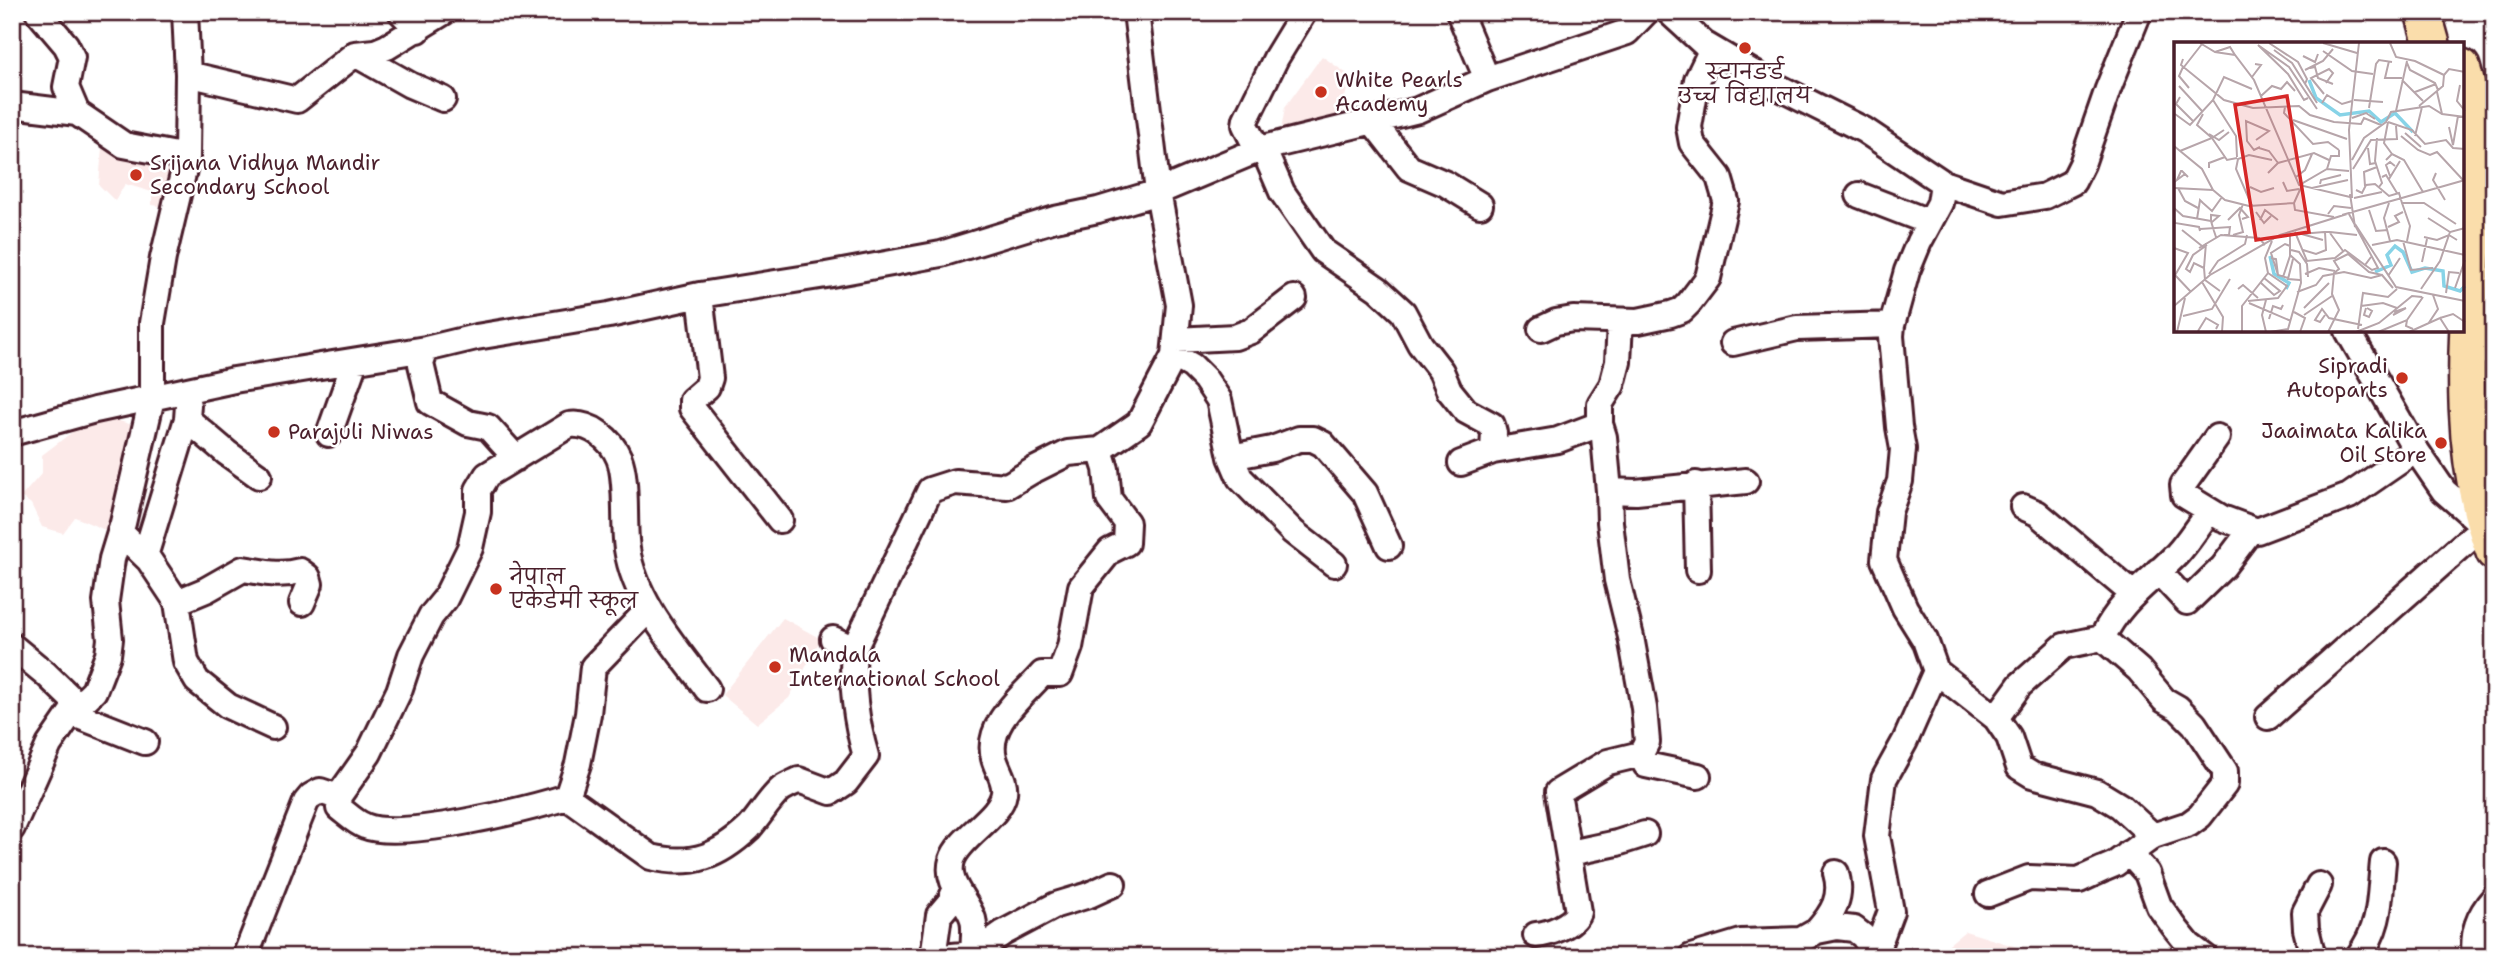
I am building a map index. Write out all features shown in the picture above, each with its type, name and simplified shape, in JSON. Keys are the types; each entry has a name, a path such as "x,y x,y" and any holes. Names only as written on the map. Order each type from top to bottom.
{"highway":[{"path":"2423,12 2431,42"},
{"path":"2447,12 2455,42"},
{"path":"2464,75 2476,125 2485,199 2480,348 2466,405 2474,489 2489,539"},
{"path":"2464,156 2485,199"}],"street":[{"path":"38,12 72,57 66,87 77,113"},
{"path":"12,828 49,745 75,709 94,691 108,655 110,639 106,601 112,559 152,398 152,323 163,258 187,157 188,74 185,12"},
{"path":"401,12 418,30"},
{"path":"188,74 298,100 355,54 375,52 418,30 444,12"},
{"path":"567,797 651,857 700,859 722,851 749,827 781,789 799,780 831,792 846,782 866,756 860,734 853,662 844,644 930,490 955,482 1007,486 1068,453 1100,450 1139,422 1175,348 1179,305 1158,192 1136,12"},
{"path":"1304,12 1276,58 1245,125 1282,192 1323,251 1378,289 1403,312 1420,344 1441,371 1449,390 1466,411 1492,425 1493,451"},
{"path":"1459,12 1486,79"},
{"path":"12,433 233,380 426,349 475,337 609,315 700,295 941,254 1055,219 1098,210 1158,192 1260,150 1418,110 1486,79 1627,32 1646,12"},
{"path":"1669,12 1712,50 1772,84 1864,130 1943,183 2002,203 2045,196 2073,182 2139,12"},
{"path":"1541,329 1556,322 1573,319 1620,322 1648,319 1682,310 1708,278 1726,201 1719,177 1692,143 1689,127 1697,80 1712,50"},
{"path":"355,54 410,85 443,99"},
{"path":"12,105 77,113 124,145 187,157"},
{"path":"1373,122 1409,168 1446,184 1480,205"},
{"path":"1943,183 1940,202 1907,271 1892,325 1896,401 1903,449 1900,481 1889,512 1884,559 1905,608 1925,640 1936,671 1996,718 2009,737 2019,767 2032,775 2097,792 2120,806 2153,836"},
{"path":"1859,195 1929,222"},
{"path":"700,295 710,378 707,387 692,400 692,408 780,520"},
{"path":"1175,348 1235,337 1251,331 1294,298"},
{"path":"1620,322 1618,362 1612,385 1600,404 1600,424 1604,437 1617,580 1644,708 1647,742 1642,754 1646,765 1698,776"},
{"path":"1733,343 1797,328 1892,325"},
{"path":"2268,718 2489,539 2444,491 2416,450 2349,332"},
{"path":"1175,348 1205,379 1219,400 1231,457 1240,478 1293,532 1334,564"},
{"path":"426,349 421,364 430,402 468,423 488,427 516,458"},
{"path":"329,434 355,361"},
{"path":"145,555 187,419 190,390"},
{"path":"187,419 221,449 259,476"},
{"path":"567,797 535,807 455,824 384,831 364,826 339,808 338,797 369,753 399,691 411,655 431,616 445,598 470,548 478,513 478,490 487,475 569,425 578,424 603,435 619,459 627,550 633,571 649,609 707,689"},
{"path":"1461,463 1493,451 1559,440 1600,424"},
{"path":"2217,436 2183,485 2184,495 2239,526 2257,531 2349,496 2416,450"},
{"path":"1231,457 1272,449 1299,439 1313,439 1324,444 1365,493 1389,547"},
{"path":"973,955 973,920 955,890 952,860 961,845 992,814 1004,795 992,744 995,728 1042,674 1060,674 1070,647 1081,587 1110,551 1126,542 1127,523 1109,499 1106,468 1100,450"},
{"path":"1609,491 1636,492 1746,481"},
{"path":"1696,484 1699,570"},
{"path":"2023,507 2037,513 2133,594"},
{"path":"2102,638 2113,616 2178,553 2210,511"},
{"path":"2158,571 2187,602 2223,567 2251,530"},
{"path":"120,532 145,555 177,602 186,662 197,681 228,706 273,727"},
{"path":"177,602 206,590 243,569 287,575 300,571 308,577 310,584 302,603"},
{"path":"567,797 578,764 593,667 649,609"},
{"path":"1996,718 2020,684 2064,646 2102,638"},
{"path":"1988,894 2029,878 2079,880 2115,863 2153,836 2189,824 2200,816 2225,784 2225,771 2194,724 2164,700 2140,670 2102,638"},
{"path":"12,646 46,674 75,709 145,742"},
{"path":"1875,955 1891,911 1877,836 1884,779 1905,741 1936,671"},
{"path":"1536,935 1562,926 1576,917 1578,912 1558,792 1608,762 1642,754"},
{"path":"245,957 306,802 320,791 338,797"},
{"path":"1570,853 1645,834"},
{"path":"2129,853 2147,873 2160,905 2176,929 2189,945 2205,957"},
{"path":"2358,957 2377,922 2383,862"},
{"path":"1817,931 1832,914 1837,900 1839,885 1836,873"},
{"path":"942,957 973,955 1003,933 1056,905 1113,884"},
{"path":"2313,957 2305,912 2319,885"},
{"path":"933,957 939,915 950,902 955,890"},
{"path":"2475,957 2476,925 2480,913 2494,898"},
{"path":"1691,957 1741,942 1801,940 1817,931 1837,927 1854,929 1863,936 1875,955"},
{"path":"2292,957 2304,957"}],"shaded area":[{"name":"White Pearls Academy","path":"1322,56 1350,76 1339,123 1280,137 1285,107"},
{"name":"Srijana Vidhya Mandir Secondary School","path":"102,147 173,166 167,207 152,205 152,192 125,184 115,201 99,185"},
{"path":"96,414 136,426 112,533 75,517 63,533 42,527 31,504 21,497 42,473 42,455"},
{"name":"Mandala International School","path":"783,618 821,639 789,698 757,724 722,695"},
{"path":"1965,931 2049,957 1933,957"}],"place":[{"name":"स्टानडर्ड उच्च विद्यालय","path":"1745,48"},
{"name":"White Pearls Academy","path":"1321,92"},
{"name":"Srijana Vidhya Mandir Secondary School","path":"136,175"},
{"name":"Sipradi Autoparts","path":"2402,378"},
{"name":"Parajuli Niwas","path":"274,432"},
{"name":"Jaaimata Kalika Oil Store","path":"2441,443"},
{"name":"नेपाल एकेडेमी स्कूल","path":"496,589"},
{"name":"Mandala International School","path":"775,667"}]}
